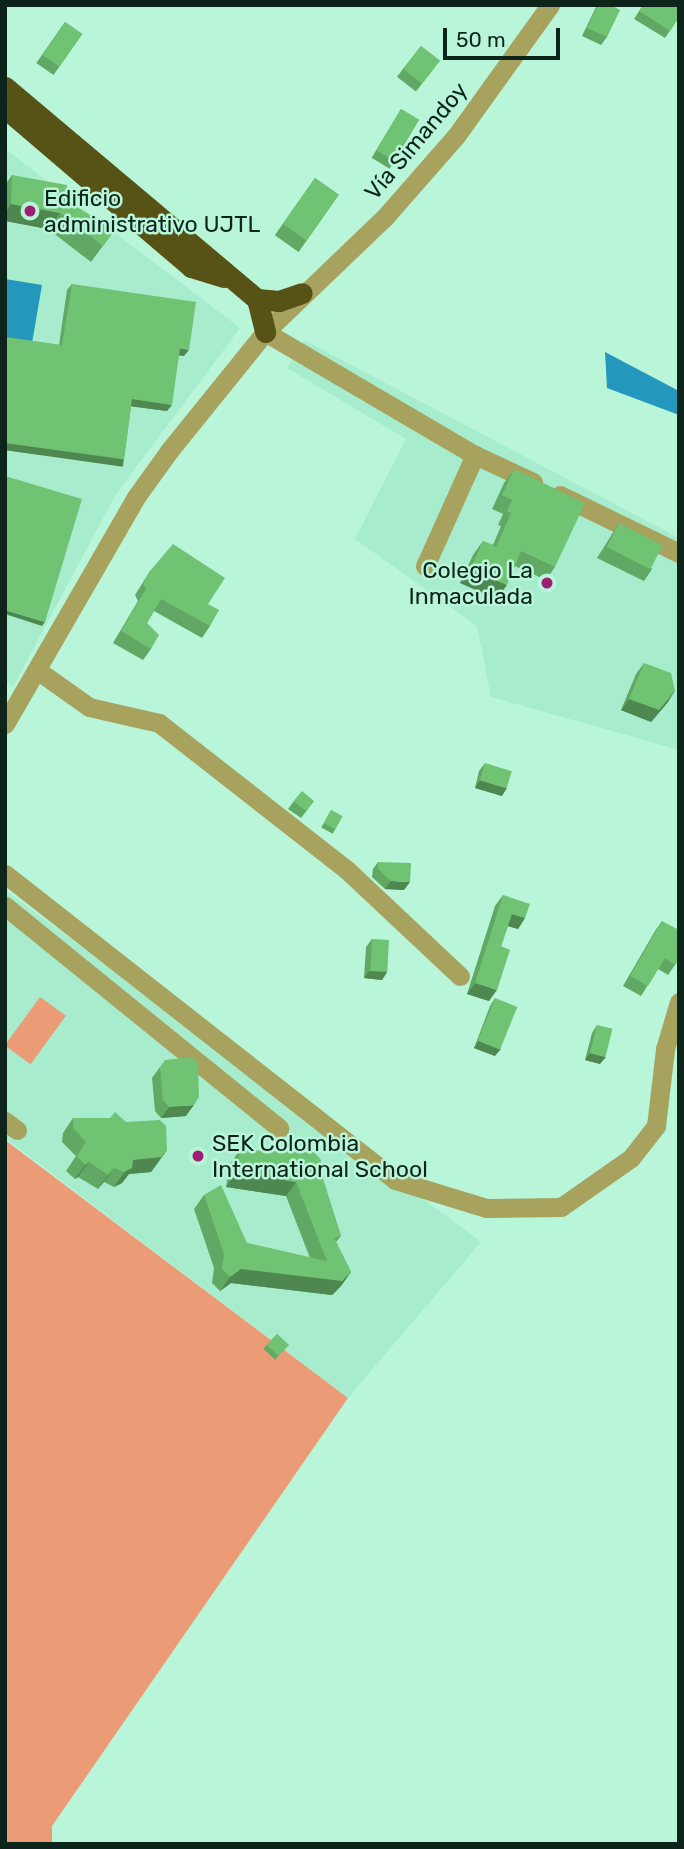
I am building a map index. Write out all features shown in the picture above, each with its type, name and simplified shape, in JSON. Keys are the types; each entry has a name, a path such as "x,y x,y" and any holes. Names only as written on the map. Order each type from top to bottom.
{"highway":[{"path":"5,87 202,251 226,278 257,299 279,301 302,293"},
{"path":"5,108 191,267 226,278"},
{"path":"257,299 265,332"}],"street":[{"name":"Vía Simandoy","path":"5,724 135,496 265,332 302,293 385,217 456,136 550,5"},
{"path":"265,332 475,454 679,553"},
{"path":"425,566 475,454"},
{"path":"37,670 89,708 159,723 347,870 460,976"},
{"path":"5,874 395,1180 486,1208 561,1207 631,1158 656,1126 665,1049 679,1002"},
{"path":"5,906 279,1128"}],"shaded area":[{"path":"5,149 240,328 116,494 13,687 5,681"},
{"name":"Colegio La Inmaculada","path":"304,340 679,538 679,750 491,697 477,626 355,539 406,439 287,368"},
{"name":"SEK Colombia International School","path":"5,890 481,1242 348,1398 5,1138"},
{"path":"40,997 66,1016 31,1064 5,1045"},
{"path":"5,1140 348,1398 52,1826 52,1844 5,1844"}],"water":[{"path":"5,279 42,285 32,343 5,339"},
{"path":"605,352 679,391 679,415 607,388"}],"building":[{"path":"598,5 611,5 620,10 607,37 587,28"},
{"path":"643,5 677,5 679,17 670,31 639,11"},
{"path":"65,22 82,34 59,67 42,55"},
{"path":"421,46 440,61 422,84 403,69"},
{"path":"401,109 419,120 394,161 376,150"},
{"path":"12,175 67,185 66,200 114,231 103,246 60,213 11,204"},
{"path":"315,178 339,195 307,241 283,224"},
{"path":"72,284 196,302 189,350 180,348 172,405 132,399 124,459 5,443 5,337 62,345"},
{"path":"514,469 585,503 555,567 521,551 507,585 470,570 483,541 496,547 511,513 507,511 512,500 502,495"},
{"path":"5,476 82,499 45,622 5,610"},
{"path":"619,523 663,545 650,569 607,547"},
{"path":"173,544 225,578 208,604 219,610 210,626 161,599 147,623 159,635 151,649 121,631 146,589 143,584 150,571"},
{"path":"644,663 671,673 675,691 659,710 629,699"},
{"path":"485,763 512,771 507,788 480,780"},
{"path":"302,791 314,801 306,811 294,801"},
{"path":"331,810 342,816 335,829 324,823"},
{"path":"378,862 411,863 410,882 391,881 378,869"},
{"path":"503,895 530,904 525,918 512,914 501,946 510,950 497,990 475,983"},
{"path":"662,921 679,930 679,959 675,965 665,958 648,986 630,976"},
{"path":"372,939 389,940 387,972 370,971"},
{"path":"495,998 517,1007 500,1050 478,1041"},
{"path":"597,1025 613,1029 606,1057 590,1053"},
{"path":"192,1057 198,1062 199,1097 194,1105 169,1107 163,1100 160,1067 165,1060"},
{"path":"115,1112 126,1122 160,1120 166,1126 167,1150 161,1157 133,1160 132,1168 124,1172 114,1168 108,1175 89,1162 85,1165 77,1156 86,1142 73,1128 73,1118 110,1118"},
{"path":"240,1150 314,1152 321,1160 320,1170 341,1236 334,1238 351,1272 342,1281 241,1269 230,1277 222,1269 224,1254 204,1195 221,1185 247,1243 327,1261 296,1182 236,1172"},
{"path":"277,1334 289,1345 278,1356 267,1345"}],"place":[{"name":"Edificio administrativo UJTL","path":"30,211"},
{"name":"Colegio La Inmaculada","path":"547,583"},
{"name":"SEK Colombia International School","path":"198,1156"}]}
